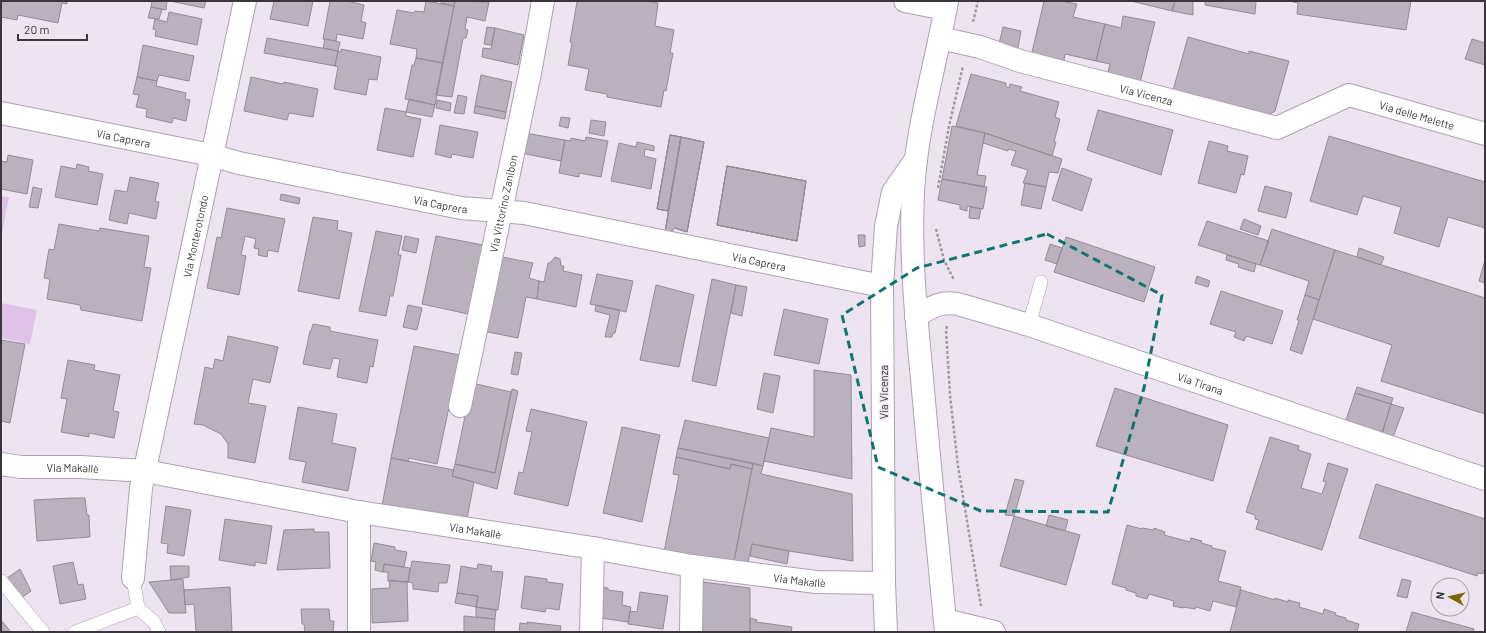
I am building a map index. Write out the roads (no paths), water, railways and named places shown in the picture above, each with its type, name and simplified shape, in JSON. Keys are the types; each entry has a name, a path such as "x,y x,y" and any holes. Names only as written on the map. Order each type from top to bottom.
{"street":[{"name":"Via Monterotondo","path":"145,471 246,1"},
{"name":"Via Vittorino Zanibon","path":"460,406 530,73 543,1"},
{"path":"905,1 946,5"},
{"name":"Via Vicenza","path":"945,626 916,316 913,192 916,160 924,111 946,5"},
{"name":"Via Vicenza","path":"940,38 980,47 1020,61 1277,128 1349,95"},
{"name":"Via delle Melette","path":"1349,95 1485,134"},
{"name":"Via Caprera","path":"1,113 212,155 238,163 462,208 524,213 882,286"},
{"name":"Via Vicenza","path":"886,632 884,583 882,286 886,226 893,192 916,160"},
{"name":"Via Tirana","path":"916,316 937,305 948,302 958,304 1028,325 1485,479"},
{"name":"Via Makallè","path":"1,464 21,467 81,467 145,471 359,512 593,548 692,566 816,582 884,583"},
{"path":"133,578 141,488 145,471"},
{"path":"359,512 359,632"},
{"path":"591,632 593,548"},
{"path":"691,632 692,566"},
{"path":"945,626 994,632"}],"lane":[{"path":"1028,325 1041,282"},
{"path":"133,578 138,608 154,622 159,632"},
{"path":"1,581 43,632"},
{"path":"75,632 138,608"}]}
